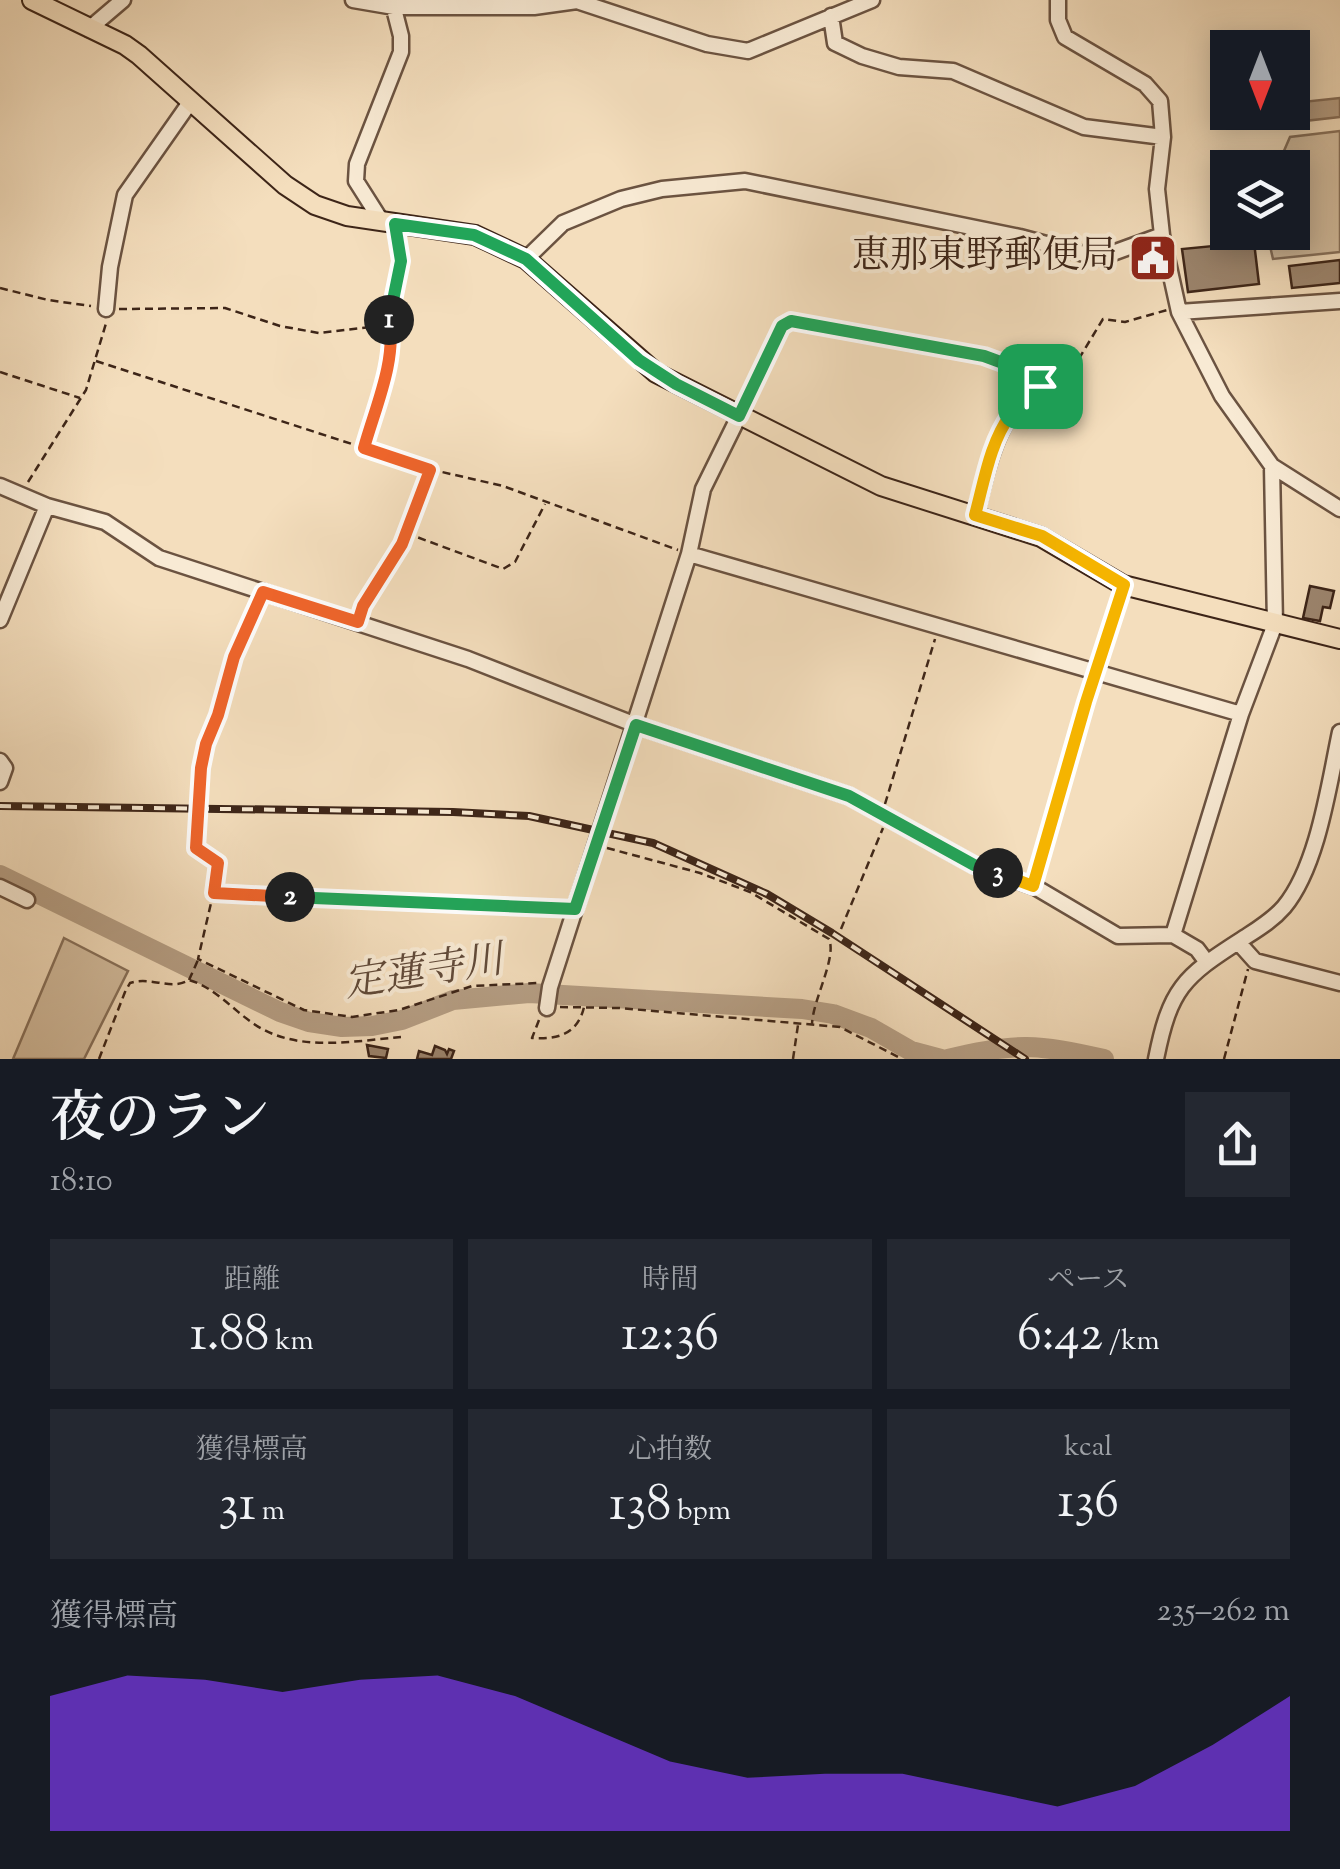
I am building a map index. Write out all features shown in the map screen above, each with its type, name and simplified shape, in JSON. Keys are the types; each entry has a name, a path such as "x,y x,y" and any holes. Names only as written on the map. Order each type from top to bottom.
{"main road":[{"path":"32,0 125,45 285,186 315,205 347,216 474,235 526,259 648,366 881,486 1042,536 1124,585 1340,639"}],"street":[{"path":"89,29 123,0"},
{"path":"354,0 534,6 577,1 707,44 748,52 872,0"},
{"path":"1058,0 1058,20 1066,37 1145,84 1160,101 1163,136 1158,189 1162,235 1179,310 1222,396 1272,466 1340,508"},
{"path":"389,222 356,181 357,164 401,52 393,4"},
{"path":"831,16 835,43 862,56 898,67 953,70 1084,127 1163,136"},
{"path":"106,309 125,195 191,101"},
{"path":"526,259 563,223 621,199 662,188 745,181 1020,237 1099,258 1162,235"},
{"path":"1179,310 1340,301"},
{"path":"1192,336 1203,310"},
{"path":"975,515 1006,422 1040,386"},
{"path":"546,1008 689,554 703,489 739,416"},
{"path":"1173,935 1241,714 1275,624 1272,466"},
{"path":"0,486 47,506 105,522 159,558 468,659 636,725 849,796 974,865 1033,886 1118,936 1173,935 1197,949 1206,962"},
{"path":"0,620 47,506"},
{"path":"689,554 1241,714"},
{"path":"1156,1057 1164,1021 1175,996 1206,962 1272,919 1298,886 1322,812 1340,732"},
{"path":"0,761 5,768 0,782"},
{"path":"0,887 27,900"},
{"path":"1238,942 1251,958 1340,984"}],"path":[{"path":"364,448 390,359 393,334 388,325 401,261 389,222"},
{"path":"0,288 106,309"},
{"path":"21,497 35,466 81,398 96,362 108,310 225,308 280,326 319,333 388,325"},
{"path":"739,416 782,326 791,321 984,356 1040,386 1058,384 1068,375 1103,319 1138,320 1179,310"},
{"path":"96,362 430,470 503,486 689,554"},
{"path":"0,372 81,398"},
{"path":"358,622 363,606 406,533 430,470"},
{"path":"406,533 503,569 515,562 546,503"},
{"path":"1033,886 1124,585"},
{"path":"99,1059 130,983 156,980 180,984 188,980 198,959 218,863 196,848 201,768 234,657 263,592"},
{"path":"842,929 885,816 938,628"},
{"path":"596,845 700,873 750,892 829,939 832,951 814,1003 812,1021"},
{"path":"214,893 575,909"},
{"path":"1224,1059 1251,958"},
{"path":"198,959 281,1002 304,1010 352,1017 398,1010 472,986 551,985"},
{"path":"188,980 200,983 255,1024 290,1040 401,1038"},
{"path":"584,1007 568,1035 552,1040 532,1038 546,1008 584,1007 798,1024 812,1021 840,1026 902,1059"},
{"path":"793,1059 798,1024"}],"shaded area":[{"path":"1340,98 1340,117 1310,120 1310,101"},
{"path":"1340,131 1340,252 1273,259 1271,250 1310,250 1310,150 1284,150 1290,137"},
{"path":"64,938 128,971 84,1059 13,1059"}],"building":[{"path":"1210,246 1210,250 1255,250 1259,284 1188,292 1182,249"},
{"path":"1340,260 1340,283 1292,288 1289,266"},
{"path":"1310,586 1334,591 1330,608 1323,607 1320,621 1303,618"},
{"path":"367,1045 388,1049 386,1058 369,1056"},
{"path":"435,1046 447,1054 449,1049 454,1051 451,1059 417,1059 419,1051 432,1055"}],"waterway":[{"name":"定蓮寺川","path":"0,875 280,1012 309,1022 372,1026 402,1020 453,1000 529,993 802,1009 833,1014 871,1028 911,1051 941,1059"},
{"name":"定蓮寺川","path":"948,1059 1026,1047 1104,1059"}],"railway":[{"path":"0,806 529,816 653,843 767,894 1025,1059"}],"place":[{"name":"恵那東野郵便局","path":"1153,258"}],"route":[{"path":"395,224 474,235 526,259 656,373 739,416 782,326 791,321 984,356 1040,386 1006,422 975,515 1042,536 1124,585 1033,886 974,865 849,796 636,725 575,909 214,893 218,863 196,848 201,768 234,657 263,592 358,622 363,606 402,544 430,470 364,448 392,346 393,334 388,325 401,261 395,224"}]}
